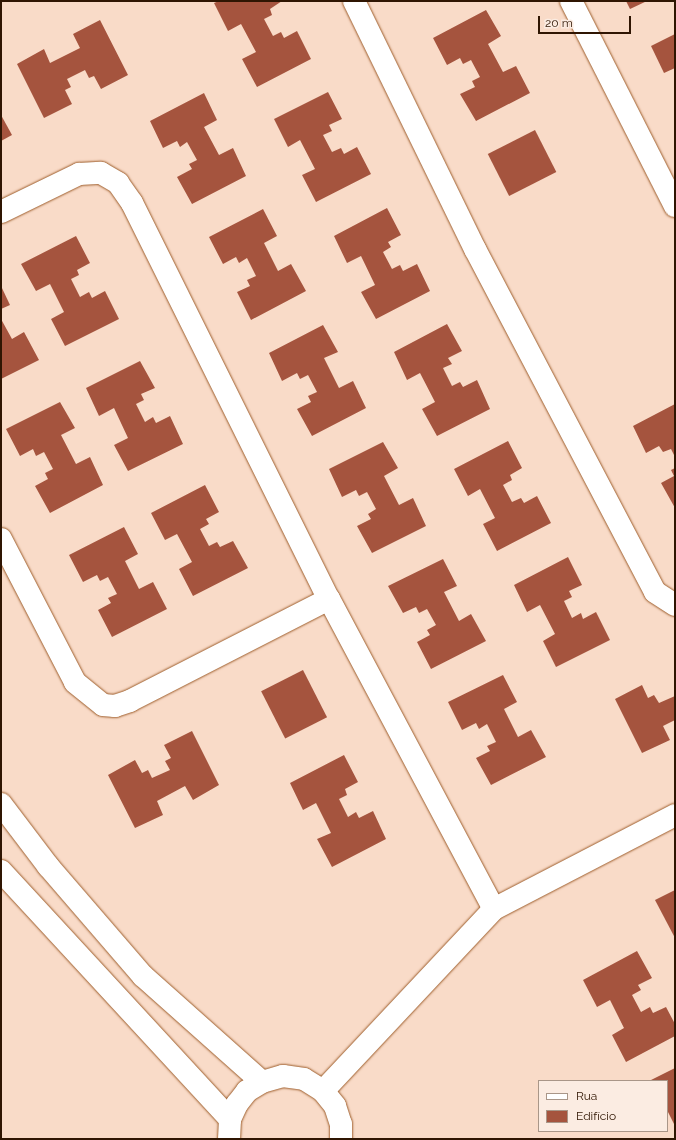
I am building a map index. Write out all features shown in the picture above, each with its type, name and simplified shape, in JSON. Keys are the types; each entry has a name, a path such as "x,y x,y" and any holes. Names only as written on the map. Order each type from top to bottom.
{"street":[{"path":"354,1 475,249 655,592 675,605"},
{"path":"571,1 675,206"},
{"path":"1,212 79,174 101,173 118,183 132,203 329,598 494,909"},
{"path":"1,539 75,682 103,705 115,706 130,701 329,598"},
{"path":"1,804 48,866 143,976 262,1082"},
{"path":"323,1091 494,909 675,815"},
{"path":"1,871 230,1129"},
{"path":"230,1129 237,1104 247,1091 262,1082 282,1076 304,1079 323,1091 335,1106 341,1124 341,1139"}],"building":[{"path":"219,1 282,1 270,9 272,15 264,19 273,36 281,32 284,38 297,31 311,59 257,87 242,59 256,52 241,24 228,31 214,3"},
{"path":"626,1 647,1 630,9"},
{"path":"486,10 501,36 488,44 503,72 516,66 530,93 476,121 460,94 475,87 472,81 480,77 471,60 463,64 460,58 447,65 433,38"},
{"path":"100,20 128,75 101,89 94,76 89,78 85,70 67,79 71,87 65,90 72,104 44,118 17,64 44,49 50,63 80,48 73,34"},
{"path":"675,34 675,68 664,73 651,46"},
{"path":"328,92 342,119 329,125 332,131 323,135 332,152 341,148 344,154 357,147 371,174 316,202 302,175 315,169 300,140 288,147 274,119"},
{"path":"204,93 217,120 204,127 219,155 233,148 246,176 192,204 177,177 192,169 189,164 197,160 187,142 180,147 177,141 163,148 150,121"},
{"path":"1,115 12,135 1,141"},
{"path":"535,130 556,172 509,196 488,154"},
{"path":"387,208 401,235 388,242 391,247 383,252 392,269 400,265 403,271 417,264 430,291 376,319 361,292 375,285 361,256 347,263 334,236"},
{"path":"263,209 277,236 264,243 278,271 291,264 306,291 251,320 237,292 250,286 247,280 256,276 247,258 239,263 236,257 223,264 209,237"},
{"path":"76,236 90,263 77,270 79,275 71,279 80,297 89,292 92,298 105,291 119,319 65,346 51,319 64,312 50,284 36,291 21,264"},
{"path":"1,286 10,305 1,309"},
{"path":"1,319 12,339 24,332 39,360 1,379"},
{"path":"447,324 462,351 448,358 452,364 443,368 452,386 460,382 463,387 477,380 490,409 437,436 422,409 435,402 420,373 407,380 394,352"},
{"path":"323,325 338,352 324,358 339,388 353,381 366,408 312,436 297,409 311,402 308,396 317,392 308,375 300,379 297,373 282,381 269,353"},
{"path":"140,361 155,388 141,394 144,400 136,404 145,422 153,417 156,423 170,416 183,444 128,471 114,445 128,438 114,408 99,416 86,388"},
{"path":"60,402 75,428 61,435 76,464 90,457 103,485 50,513 35,486 48,479 45,473 53,469 44,452 36,456 33,449 20,456 6,429"},
{"path":"675,404 675,457 671,449 663,452 659,446 646,453 633,426"},
{"path":"508,441 522,468 510,475 512,480 503,485 512,502 521,498 524,503 537,496 551,523 497,551 483,524 495,518 480,489 468,496 454,469"},
{"path":"383,442 398,468 384,476 399,505 413,498 426,526 372,553 357,526 371,519 368,514 376,509 367,492 359,496 356,490 342,497 329,469"},
{"path":"675,468 675,508 661,483 674,476 671,470"},
{"path":"205,485 219,512 206,519 209,524 200,529 209,546 217,542 220,547 233,541 248,568 193,596 179,569 192,562 177,534 165,540 151,513"},
{"path":"124,527 138,554 125,561 139,589 153,582 167,609 112,637 98,610 111,603 108,598 117,594 108,577 100,581 97,575 83,582 69,555"},
{"path":"568,557 582,585 569,591 572,597 564,601 572,618 581,613 583,619 596,612 610,640 556,667 543,641 555,634 540,605 527,612 514,585"},
{"path":"443,559 457,586 444,592 459,621 471,614 486,641 431,669 417,642 430,635 427,630 436,625 427,609 419,613 416,607 403,613 388,586"},
{"path":"303,670 327,717 285,739 261,691"},
{"path":"503,675 517,702 504,709 518,737 531,730 546,757 491,785 476,758 490,751 487,746 496,742 487,724 479,729 476,723 462,730 448,702"},
{"path":"642,685 648,698 654,695 659,703 675,696 675,720 663,726 670,740 642,753 615,699"},
{"path":"192,731 219,785 193,800 185,786 157,801 163,815 135,828 108,775 135,760 142,773 148,770 152,778 170,770 165,761 171,758 164,745"},
{"path":"344,755 358,782 345,789 347,795 339,799 348,817 356,812 359,818 373,811 386,839 332,867 317,839 331,833 316,803 303,810 290,783"},
{"path":"675,890 675,938 655,900"},
{"path":"637,951 652,978 638,985 641,990 632,995 641,1012 650,1007 653,1013 666,1007 675,1024 675,1036 626,1062 612,1035 624,1028 610,1000 597,1007 583,980"},
{"path":"675,1068 675,1126 668,1112 668,1080 651,1080"}]}
